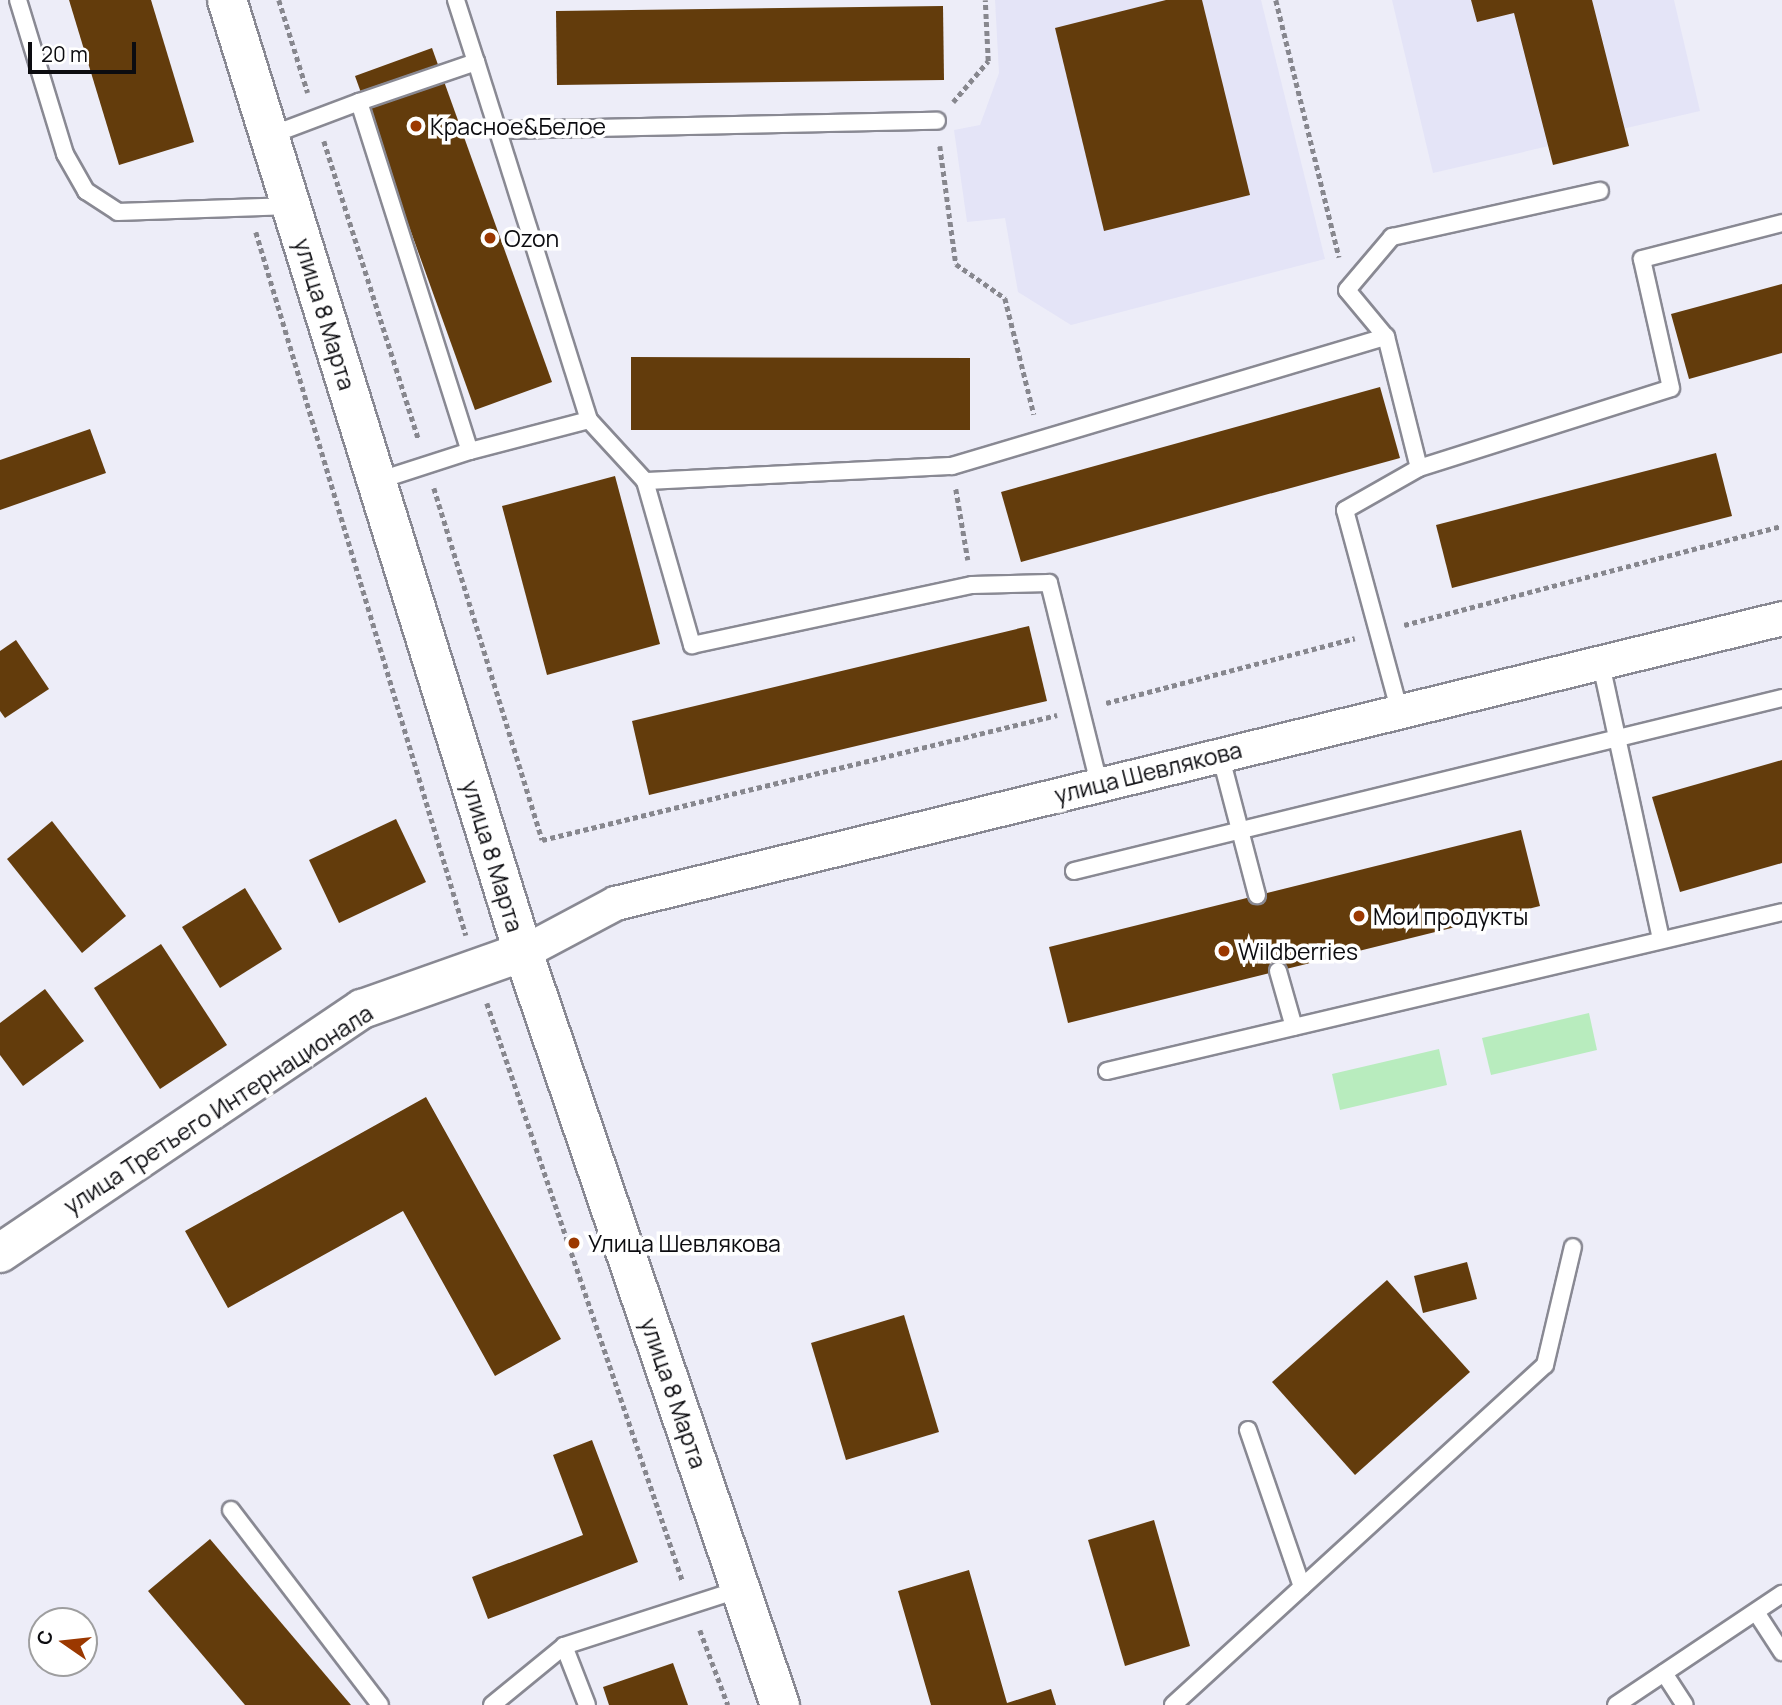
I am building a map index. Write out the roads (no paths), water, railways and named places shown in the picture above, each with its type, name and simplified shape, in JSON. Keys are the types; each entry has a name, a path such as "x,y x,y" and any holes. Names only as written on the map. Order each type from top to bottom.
{"street":[{"name":"улица 8 Марта","path":"227,0 523,952 780,1705"},
{"name":"улица Шевлякова","path":"523,952 615,903 1399,709 1601,664 1782,618"},
{"name":"улица Третьего Интернационала","path":"0,1253 362,1009 523,952"}],"lane":[{"path":"18,0 65,154 86,191 118,212 291,206"},
{"path":"456,0 589,420 646,481 692,645 972,585 1049,583 1078,710 1100,783"},
{"path":"270,135 475,62"},
{"path":"359,102 470,451"},
{"path":"497,130 937,121"},
{"path":"1419,468 1386,337 1347,290 1392,237 1600,191"},
{"path":"1399,709 1375,633 1345,510 1419,468 1671,388 1642,259 1782,223"},
{"path":"646,481 952,466 1386,337"},
{"path":"377,481 470,451 589,420"},
{"path":"1601,664 1614,742 1661,940"},
{"path":"1074,872 1614,742 1782,698"},
{"path":"1220,754 1257,895"},
{"path":"1107,1071 1782,912"},
{"path":"1278,971 1294,1027"},
{"path":"1173,1705 1545,1365 1573,1247"},
{"path":"1248,1430 1302,1587"},
{"path":"231,1510 380,1705"},
{"path":"492,1705 564,1646 741,1589"},
{"path":"1616,1705 1782,1594"},
{"path":"1756,1612 1782,1652"},
{"path":"564,1646 587,1705"},
{"path":"1664,1673 1685,1705"}],"place":[{"name":"Красное&Белое","path":"416,126"},
{"name":"Ozon","path":"490,238"},
{"name":"Мои продукты","path":"1359,916"},
{"name":"Wildberries","path":"1224,951"},
{"name":"Улица Шевлякова","path":"574,1243"}]}
